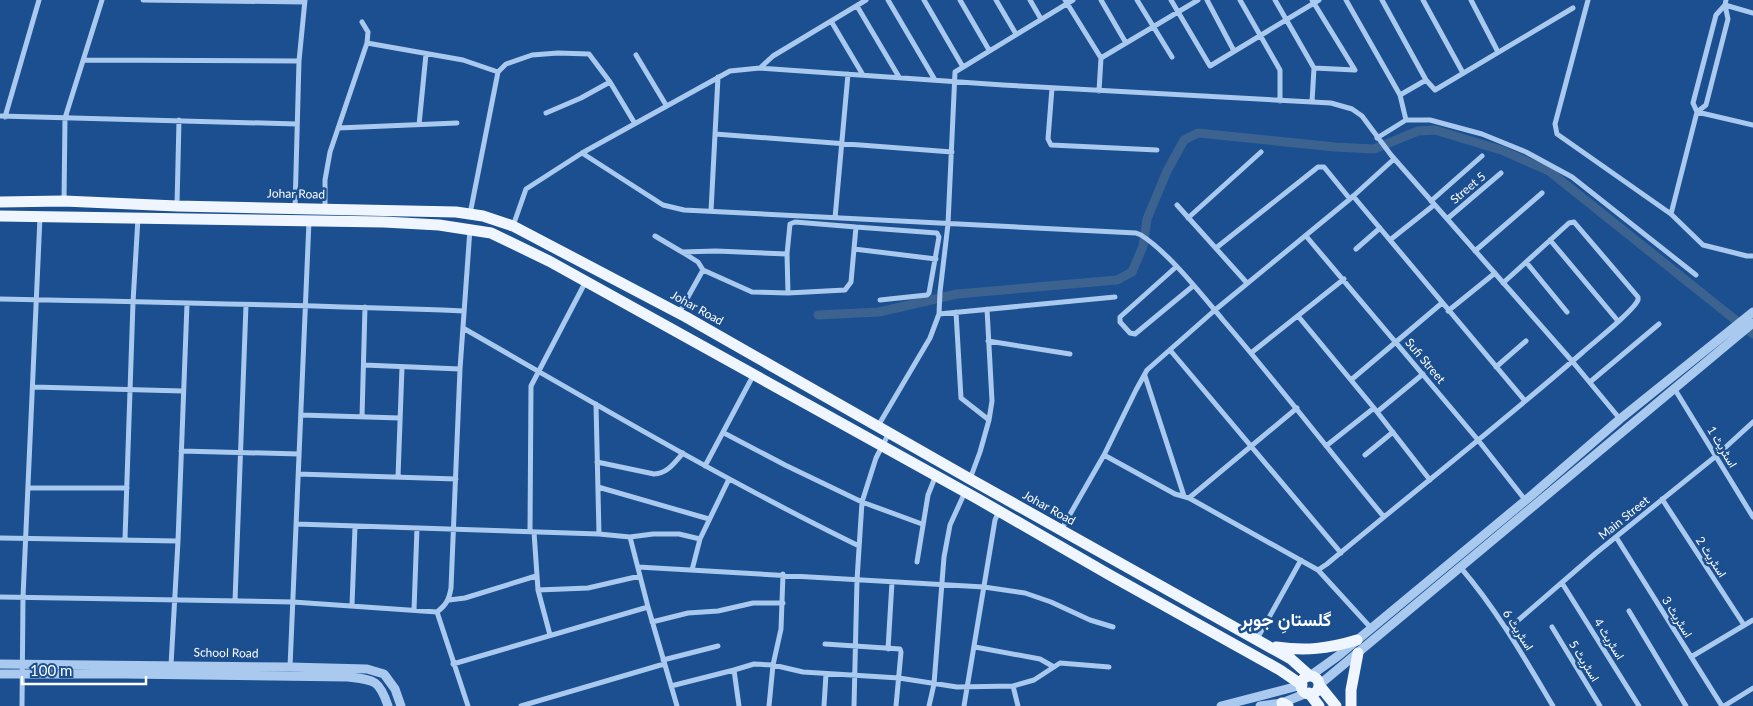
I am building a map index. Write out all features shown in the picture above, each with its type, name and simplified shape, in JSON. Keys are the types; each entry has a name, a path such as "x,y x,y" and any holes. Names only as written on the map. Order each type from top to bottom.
{"main road":[{"name":"Johar Road","path":"0,202 64,201 177,206 456,212 483,216 513,226 679,313 970,480 1291,659 1319,706"},
{"name":"Johar Road","path":"0,216 384,222 470,228 491,233 586,281 936,475 1307,687"},
{"path":"1269,646 1312,650 1332,648 1357,640"},
{"path":"1351,706 1351,690 1358,653"},
{"path":"1307,687 1315,692 1319,685 1336,706"}],"street":[{"path":"39,0 2,116 297,124"},
{"path":"64,201 65,118 102,0"},
{"path":"143,0 304,1 299,61 295,208"},
{"path":"760,68 773,56 866,0"},
{"path":"888,0 935,80"},
{"path":"924,0 963,67"},
{"path":"960,0 989,50"},
{"path":"996,0 1016,34"},
{"path":"1030,0 1041,20"},
{"path":"878,427 930,338 939,314 948,224 955,72 1041,20 1066,2 1073,0"},
{"path":"1101,0 1126,43"},
{"path":"1137,0 1172,58"},
{"path":"1171,0 1210,66 1315,1 1355,70 1314,68"},
{"path":"1101,58 1198,0"},
{"path":"1207,0 1234,51"},
{"path":"1240,0 1280,70 1280,101"},
{"path":"1275,0 1314,68 1312,102"},
{"path":"1346,0 1400,95 1406,120"},
{"path":"1382,0 1426,80 1435,90 1573,8"},
{"path":"1423,0 1463,73"},
{"path":"1470,0 1498,52"},
{"path":"1588,0 1555,130 1671,214 1703,245 1753,256"},
{"path":"1066,2 1101,58 1099,91"},
{"path":"1671,214 1697,112 1706,105 1728,19 1725,3"},
{"path":"1697,112 1693,104 1704,59 1716,15 1725,3"},
{"path":"1725,3 1753,13"},
{"path":"856,6 899,77"},
{"path":"831,21 863,75"},
{"path":"325,208 325,180 330,152 367,43 368,32 362,22"},
{"path":"367,43 463,60 498,72"},
{"path":"470,214 498,72 506,64 532,55 558,53 588,54 610,82 634,122"},
{"path":"419,125 426,54"},
{"path":"636,55 666,105"},
{"path":"1704,59 1717,62"},
{"path":"84,60 299,61"},
{"path":"513,226 526,189 634,122 730,71 760,68 1099,91 1331,103 1352,109 1362,116 1392,157 1572,361 1620,419"},
{"path":"835,218 848,74"},
{"path":"711,211 718,77"},
{"path":"1400,95 1426,80"},
{"path":"546,113 581,98 610,82"},
{"path":"1052,88 1048,139 1051,145 1157,150"},
{"path":"1697,112 1753,125"},
{"path":"177,206 179,120"},
{"path":"1378,140 1406,120 1430,120 1474,132 1526,152 1572,177 1696,275"},
{"path":"338,128 457,123"},
{"path":"715,134 952,152"},
{"path":"1188,218 1261,152"},
{"path":"582,153 663,205 684,210 1136,233 1144,237 1176,267 1215,310 1297,408 1384,518"},
{"path":"1390,240 1433,203 1482,156"},
{"path":"1061,530 1104,455 1147,370 1215,310 1352,198 1392,157"},
{"path":"1216,248 1318,167 1324,167 1380,228 1525,401"},
{"name":"Street 5","path":"1447,219 1501,173"},
{"path":"1475,251 1542,193"},
{"path":"1177,205 1247,284"},
{"path":"22,706 23,597 40,217"},
{"path":"125,539 133,302 138,218"},
{"path":"290,667 309,221"},
{"path":"788,293 788,226 792,222 937,233 939,237 936,259 931,289 927,295 880,300"},
{"path":"1318,570 1525,401 1638,303 1638,297 1576,223 1569,223 1503,283"},
{"path":"655,236 698,262 703,270 752,292 788,293 845,290 851,282 856,227"},
{"path":"449,600 460,369 470,228"},
{"path":"1356,249 1380,228"},
{"name":"Sufi Street","path":"1306,236 1478,440 1526,501"},
{"path":"1550,240 1618,321"},
{"path":"854,249 936,259"},
{"path":"682,252 716,251 787,254"},
{"path":"1526,262 1568,312"},
{"path":"1176,267 1120,316 1120,322 1130,333 1135,334 1193,286"},
{"path":"679,313 703,270"},
{"path":"1448,311 1494,273"},
{"path":"1251,353 1344,279"},
{"path":"550,636 538,590 532,532 531,386 586,281"},
{"path":"939,314 1115,298"},
{"path":"0,299 246,306 305,305 464,311"},
{"path":"1351,380 1442,303"},
{"path":"171,665 173,599 178,541 187,304"},
{"path":"235,601 246,306"},
{"path":"362,417 365,307"},
{"path":"970,480 989,420 992,401 987,309"},
{"path":"956,312 961,398 989,420"},
{"path":"1319,685 1674,388 1729,338 1753,312"},
{"path":"1298,316 1376,410 1430,480"},
{"path":"1260,706 1285,705 1307,687 1338,656 1526,501 1620,419 1729,338 1753,323"},
{"path":"1590,382 1659,324"},
{"path":"463,328 705,466 789,512 859,546"},
{"path":"988,341 1070,354"},
{"path":"1496,367 1526,341"},
{"path":"1170,350 1341,553"},
{"path":"364,365 460,369"},
{"path":"398,477 402,367"},
{"path":"705,466 754,374"},
{"path":"1326,446 1423,374"},
{"path":"1145,376 1187,497"},
{"path":"33,387 183,391"},
{"name":"اسٹریٹ 1","path":"1674,388 1753,517"},
{"path":"596,404 599,534"},
{"path":"1187,497 1297,408"},
{"path":"1629,412 1636,420"},
{"path":"301,415 400,418"},
{"name":"Main Street","path":"1507,630 1596,553 1716,456 1753,422"},
{"path":"1365,455 1393,432"},
{"path":"724,433 862,502 922,524"},
{"path":"854,706 857,580 862,502 876,458 889,433"},
{"path":"181,451 299,454"},
{"path":"597,462 654,474 669,468 683,453"},
{"path":"1104,455 1175,494 1187,497 1318,570 1371,628"},
{"path":"298,474 456,479"},
{"path":"916,562 928,495 936,475"},
{"path":"692,570 700,539 729,479"},
{"path":"598,487 709,519"},
{"path":"28,488 127,488"},
{"path":"929,706 934,684 944,557 950,525 965,492"},
{"name":"اسٹریٹ 2","path":"1662,499 1744,625"},
{"path":"964,706 995,520 999,511"},
{"path":"296,524 599,534 630,537 654,534 680,534 700,539"},
{"path":"352,606 355,527"},
{"path":"414,610 417,528"},
{"path":"630,537 652,622 677,706"},
{"name":"اسٹریٹ 3","path":"1616,537 1723,706"},
{"path":"0,538 178,541"},
{"path":"1256,639 1301,560"},
{"path":"638,567 984,587 1025,594 1050,602 1090,620 1113,627"},
{"name":"اسٹریٹ 6","path":"1460,568 1476,586 1507,630 1554,706"},
{"path":"769,706 773,665 781,629 783,574"},
{"path":"0,597 293,602 436,612 449,600 465,598 536,576"},
{"path":"538,590 588,588 640,576"},
{"path":"888,649 892,582"},
{"name":"اسٹریٹ 4","path":"1562,583 1639,706"},
{"path":"652,622 688,613 718,611 753,603 783,604"},
{"path":"453,664 648,607"},
{"path":"1629,611 1686,706"},
{"path":"436,612 468,706"},
{"path":"1691,658 1753,620"},
{"name":"اسٹریٹ 5","path":"1552,627 1600,706"},
{"path":"825,644 888,649 899,648 901,651 896,706"},
{"path":"521,706 718,646"},
{"path":"975,647 1040,659 1054,668"},
{"path":"671,686 754,664 773,665 803,672 899,678 957,687 1013,686 1034,680 1060,663 1109,667"},
{"name":"School Road","path":"0,664 290,667 372,680 383,691 388,706"},
{"name":"School Road","path":"0,674 335,673 367,669 384,674 395,689 401,706"},
{"path":"734,670 739,706"},
{"path":"824,706 826,674"},
{"path":"1013,686 1018,706"},
{"path":"1221,706 1307,687"},
{"path":"1723,706 1753,688"}],"waterway":[{"path":"818,315 879,312 957,294 1117,280 1132,272 1143,246 1147,219 1167,171 1184,140 1198,133 1335,147 1374,149 1418,131 1435,130 1501,150 1549,171 1753,334"}],"district":[{"name":"گلستانِ جوہر","path":"1286,620"}]}
